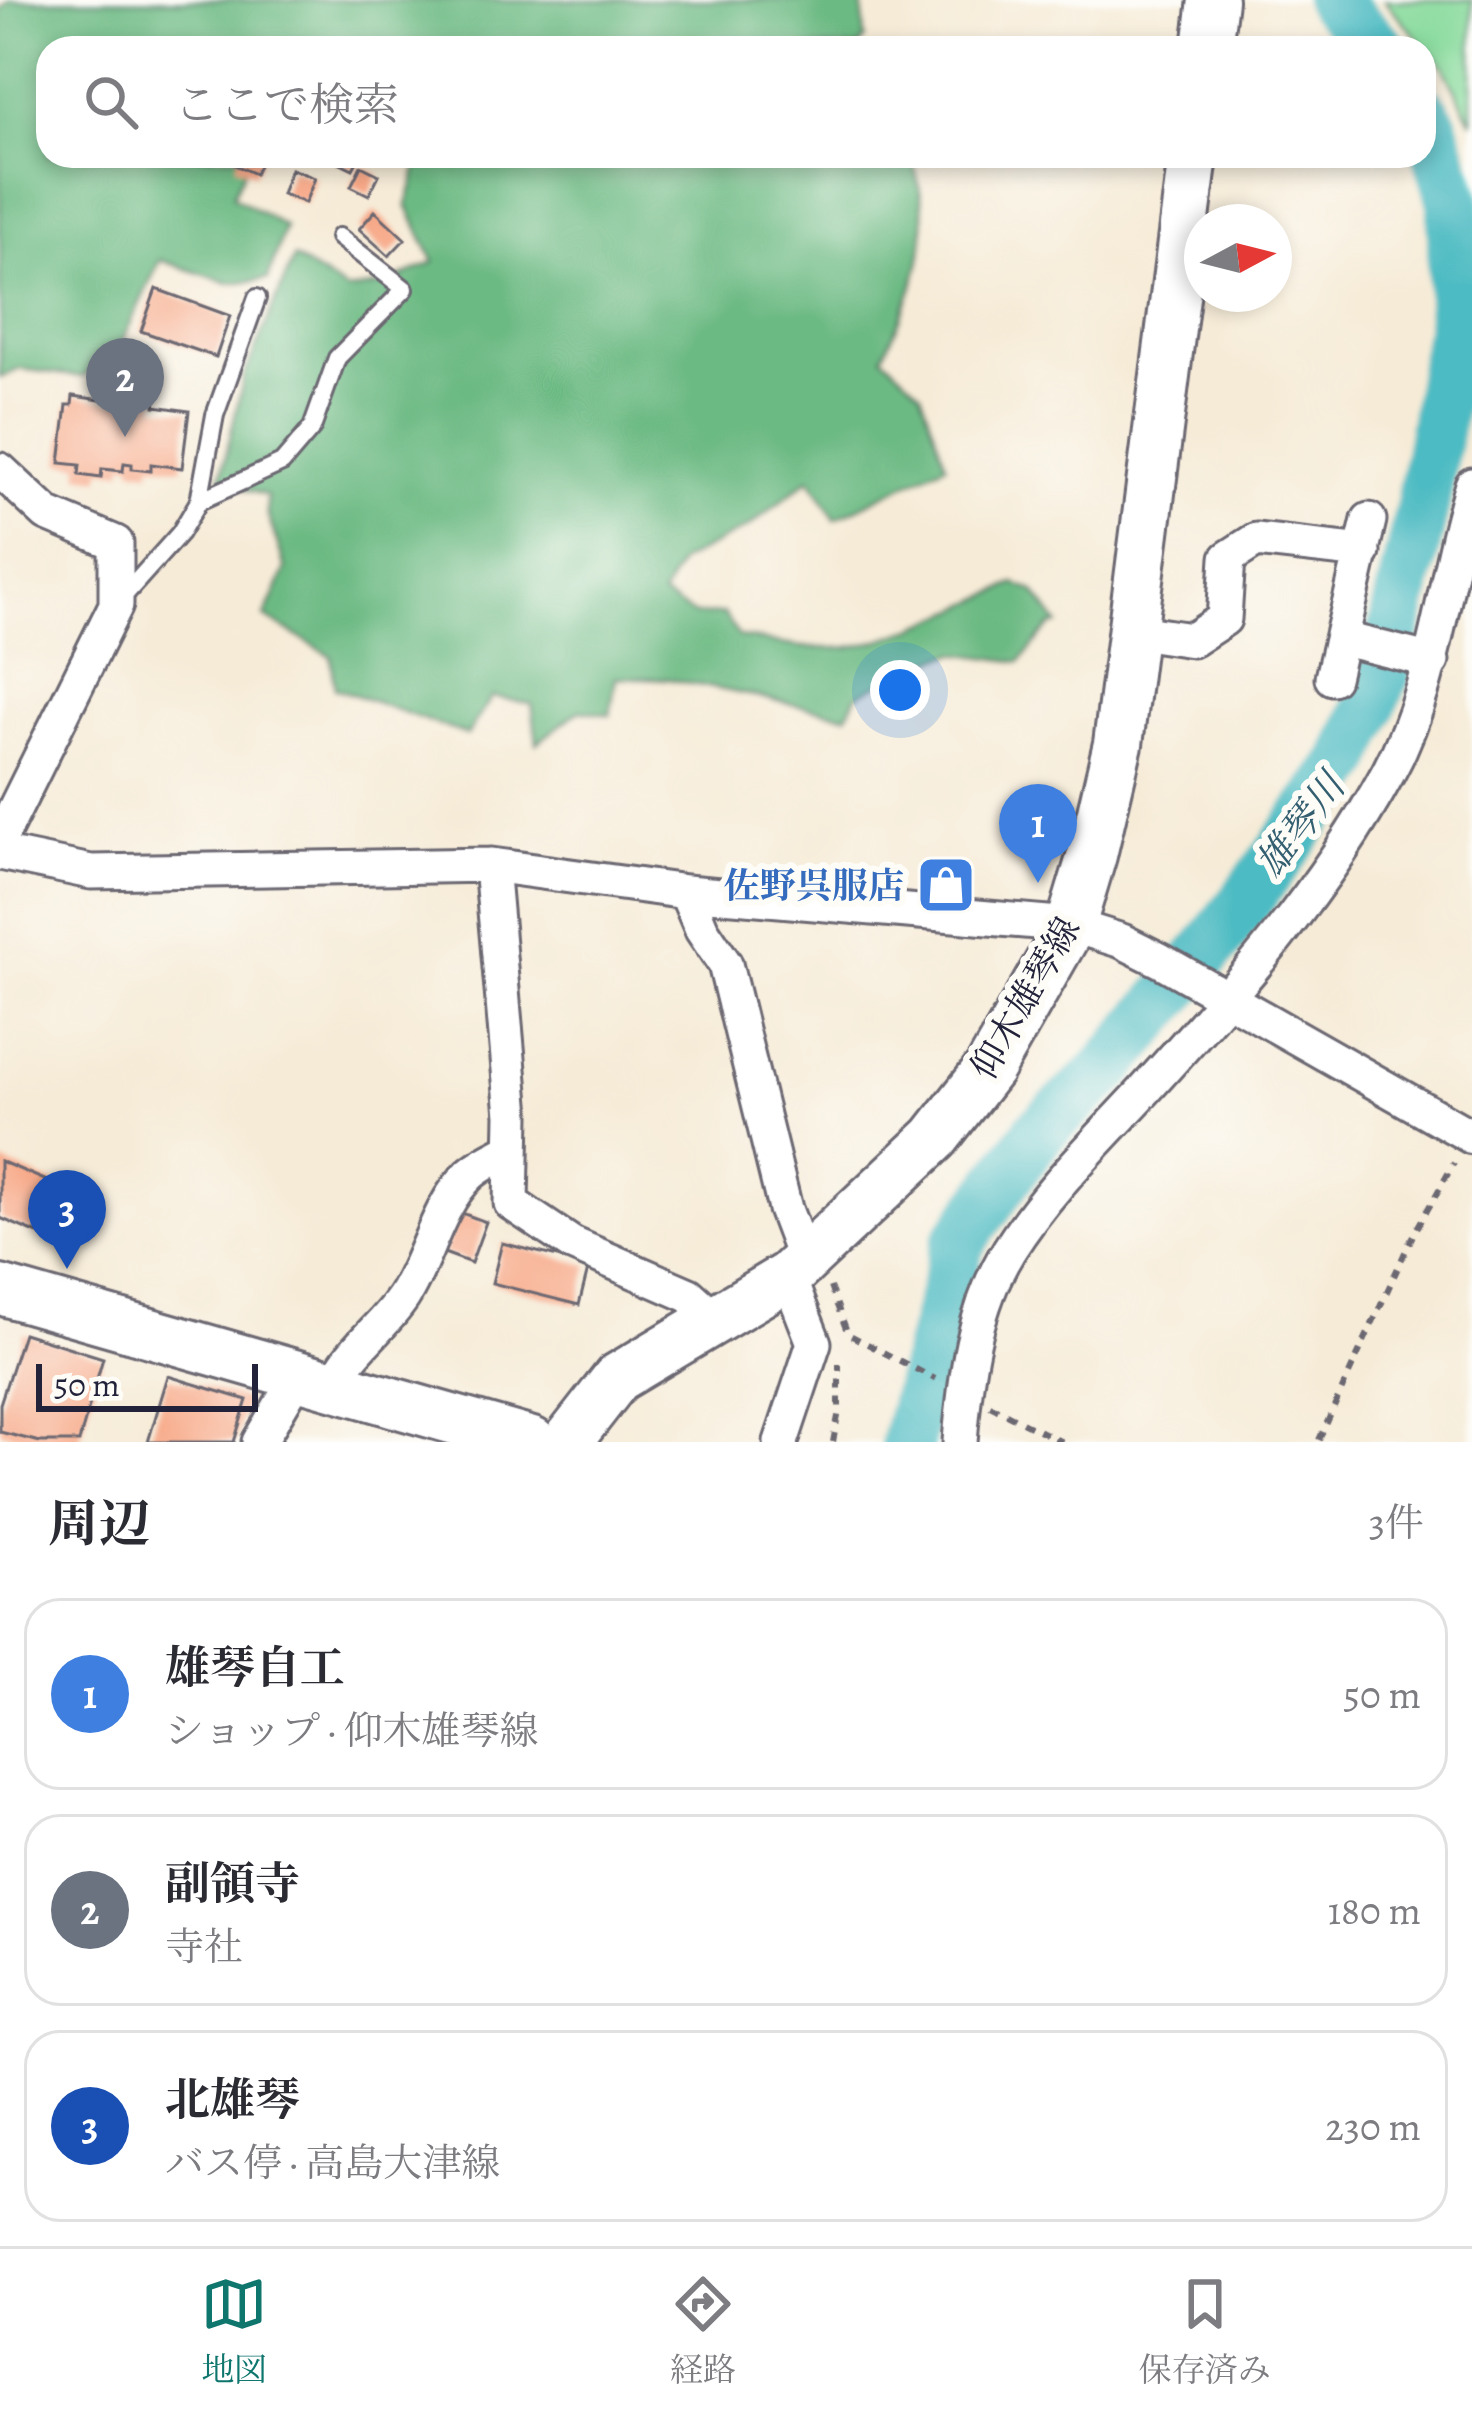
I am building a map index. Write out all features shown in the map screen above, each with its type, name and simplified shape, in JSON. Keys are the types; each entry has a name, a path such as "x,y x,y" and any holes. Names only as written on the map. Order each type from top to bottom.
{"main road":[{"path":"1208,36 1213,0"},
{"name":"仰木雄琴線","path":"567,1442 617,1378 803,1271 935,1138 988,1069 1071,925 1093,855 1118,744 1191,168"},
{"path":"0,1290 532,1442"}],"street":[{"path":"0,470 47,514 116,543 116,605 0,839"},
{"path":"960,1442 959,1390 980,1317 1008,1252 1049,1196 1308,900 1389,772 1420,702 1472,485"},
{"path":"1132,631 1192,640 1224,619 1228,559 1256,540 1366,536 1352,641 1332,678"},
{"path":"1352,641 1429,660"},
{"path":"0,853 92,872 490,866 686,892 1071,925 1122,940 1160,960 1471,1136"},
{"path":"490,866 513,1115 511,1203 572,1244 689,1295 716,1319"},
{"path":"686,892 702,930 725,964 803,1271 814,1343 781,1442"},
{"path":"259,1442 273,1412 346,1359 381,1326 404,1296 447,1201 472,1172 510,1150"}],"lane":[{"path":"199,502 282,463 312,428 337,358 405,289 339,237"},
{"path":"116,605 181,533 199,502 215,415 256,298"}],"path":[{"path":"1319,1440 1412,1238 1471,1136"},
{"path":"803,1271 832,1289 848,1334 1062,1442"}],"green space":[{"path":"9,0 862,0 865,36 36,36 36,168 245,168 233,196 285,227 268,279 229,283 160,260 119,348 84,377 20,369 0,378 0,10"},
{"path":"1384,0 1472,0 1472,122 1436,58 1436,36 1416,36"},
{"path":"418,168 914,168 923,211 920,259 883,356 921,392 946,464 835,519 810,478 749,527 680,562 662,596 695,615 724,614 739,637 808,647 850,647 888,637 1015,584 1034,591 1058,624 1050,626 1020,662 955,653 920,664 857,695 847,715 669,679 616,677 610,715 580,710 537,743 532,704 492,697 467,735 335,688 331,656 265,617 286,569 267,513 267,496 220,481 244,376 294,258 347,291 384,285 434,262 407,205"}],"building":[{"path":"360,168 379,175 369,195 351,186"},
{"path":"291,169 315,178 305,203 282,194"},
{"path":"375,211 405,239 389,256 359,229"},
{"path":"156,289 230,316 216,357 141,331"},
{"path":"132,392 157,395 155,406 189,411 182,468 151,464 151,471 124,463 123,471 102,469 101,478 79,475 80,465 60,463 67,405 72,405 73,396 115,402 115,397 131,398"},
{"path":"0,1161 59,1186 38,1234 0,1218"},
{"path":"459,1212 486,1222 471,1263 444,1253"},
{"path":"502,1243 589,1265 579,1305 492,1283"},
{"path":"23,1333 103,1358 79,1442 40,1442 0,1432 0,1404"},
{"path":"168,1376 247,1400 234,1442 148,1442"}],"waterway":[{"name":"雄琴川","path":"1331,0 1367,36"},
{"name":"雄琴川","path":"907,1442 958,1243 1040,1131 1103,1074 1215,942 1277,859 1346,763 1385,671 1423,504 1454,319 1454,202 1436,141"}],"place":[{"name":"副領寺","path":"125,437"},
{"name":"雄琴自工","path":"1038,883"},
{"name":"佐野呉服店","path":"946,885"},
{"name":"北雄琴","path":"67,1269"}]}
